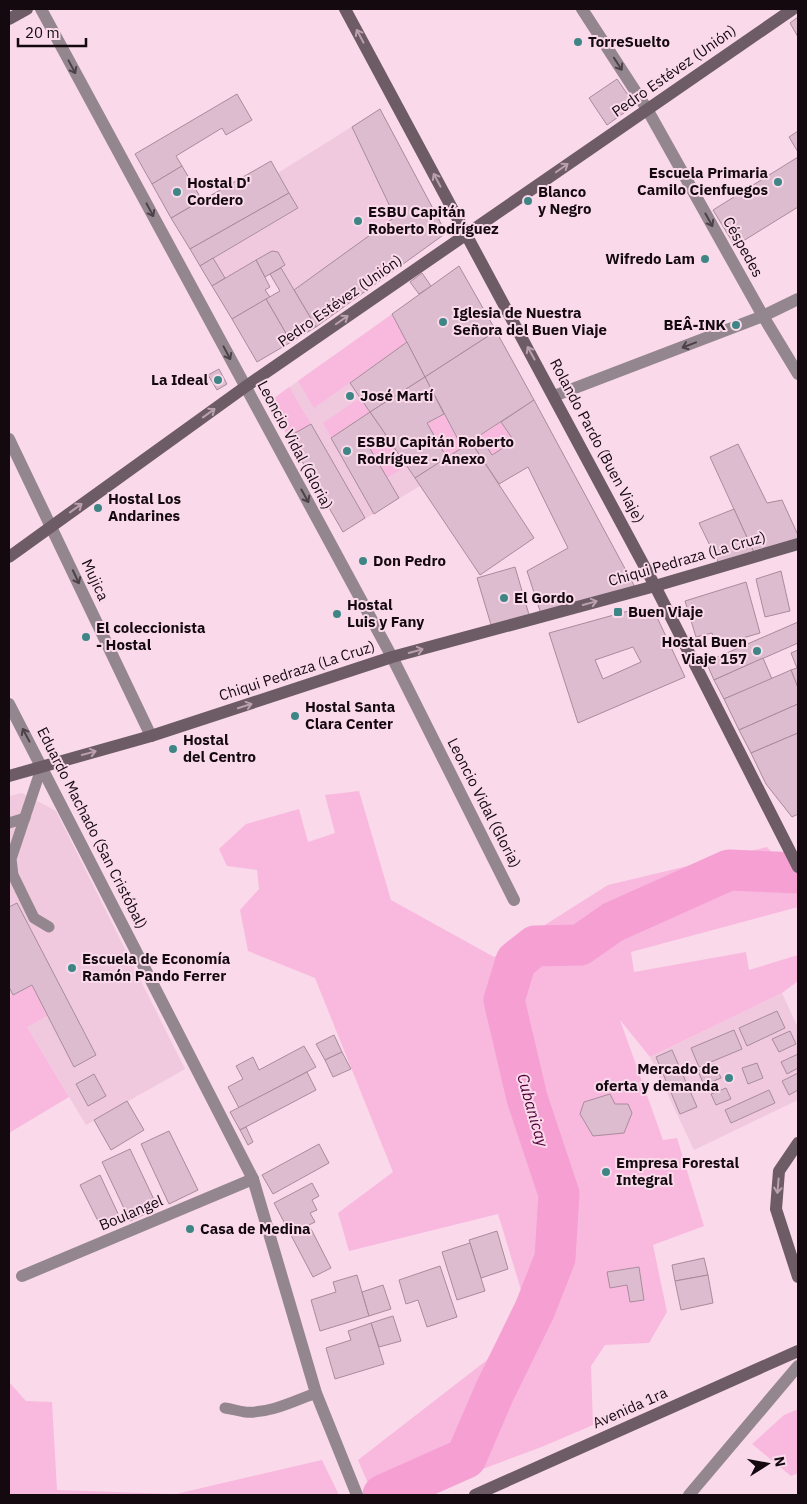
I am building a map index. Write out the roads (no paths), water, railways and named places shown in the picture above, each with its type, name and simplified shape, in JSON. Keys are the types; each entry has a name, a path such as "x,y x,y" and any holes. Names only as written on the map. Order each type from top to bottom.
{"street":[{"path":"9,19 27,9"},
{"name":"Leoncio Vidal (Gloria)","path":"41,9 392,657 514,900"},
{"name":"Rolando Pardo (Buen Viaje)","path":"345,9 655,586 798,867"},
{"name":"Céspedes","path":"582,9 647,109 763,316 798,374"},
{"name":"Pedro Estévez (Unión)","path":"9,557 245,387 793,9"},
{"path":"554,396 763,316 798,299"},
{"name":"Mujica","path":"9,439 151,736"},
{"name":"Chiqui Pedraza (La Cruz)","path":"9,776 151,736 392,657 655,586 798,544"},
{"name":"Eduardo Machado (San Cristóbal)","path":"9,704 253,1179 316,1393 357,1495"},
{"path":"798,1143 779,1171 776,1210 798,1277"},
{"name":"Boulangel","path":"22,1276 253,1179"},
{"name":"Avenida 1ra","path":"475,1495 798,1351"},
{"path":"689,1495 798,1366"}],"lane":[{"path":"42,766 11,859 13,875 34,918 50,928"},
{"path":"9,823 25,818"},
{"path":"225,1408 245,1412 258,1411 316,1393"}],"waterway":[{"name":"Cubanicay","path":"383,1495 466,1458 494,1393 535,1309 555,1258 559,1194 527,1098 504,1000 516,961 535,946 580,945 613,922 729,870 798,873"}],"place":[{"name":"TorreSuelto","path":"578,42"},
{"name":"Escuela Primaria Camilo Cienfuegos","path":"778,182"},
{"name":"Hostal D' Cordero","path":"177,192"},
{"name":"Blanco y Negro","path":"528,201"},
{"name":"ESBU Capitán Roberto Rodríguez","path":"358,221"},
{"name":"Wifredo Lam","path":"705,259"},
{"name":"Iglesia de Nuestra Señora del Buen Viaje","path":"443,322"},
{"name":"BEÂ-INK","path":"736,325"},
{"name":"La Ideal","path":"218,380"},
{"name":"José Martí","path":"350,396"},
{"name":"ESBU Capitán Roberto Rodríguez - Anexo","path":"347,451"},
{"name":"Hostal Los Andarines","path":"98,508"},
{"name":"Don Pedro","path":"363,561"},
{"name":"El Gordo","path":"504,598"},
{"name":"Buen Viaje","path":"618,612"},
{"name":"Hostal Luis y Fany","path":"337,614"},
{"name":"El coleccionista - Hostal","path":"86,637"},
{"name":"Hostal Buen Viaje 157","path":"757,651"},
{"name":"Hostal Santa Clara Center","path":"295,716"},
{"name":"Hostal del Centro","path":"173,749"},
{"name":"Escuela de Economía Ramón Pando Ferrer","path":"72,968"},
{"name":"Mercado de oferta y demanda","path":"729,1078"},
{"name":"Empresa Forestal Integral","path":"606,1172"},
{"name":"Casa de Medina","path":"190,1229"}]}
